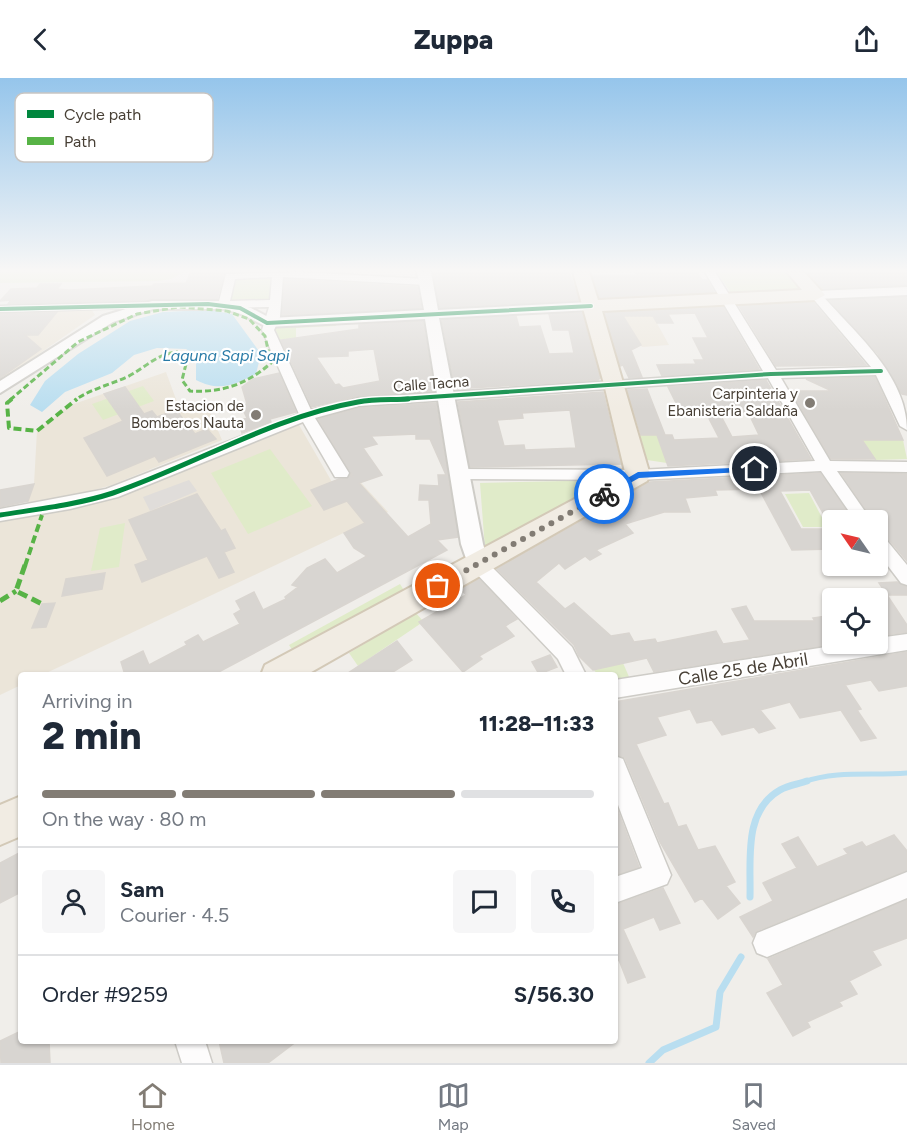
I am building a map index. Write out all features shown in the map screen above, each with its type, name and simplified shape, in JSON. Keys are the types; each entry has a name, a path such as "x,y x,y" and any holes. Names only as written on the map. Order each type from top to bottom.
{"main road":[{"path":"282,672 638,475 615,384 595,318"},
{"path":"0,826 18,817"}],"street":[{"path":"0,388 97,318"},
{"path":"261,318 270,323 362,318"},
{"path":"273,318 268,330 307,416 341,473"},
{"path":"435,318 472,544 478,564 565,653 574,672"},
{"path":"739,318 825,466 856,510"},
{"path":"836,318 881,371 907,426"},
{"name":"Calle Tacna","path":"0,515 64,505 110,493 307,416 359,402 448,394 771,374 881,371"},
{"path":"460,474 638,475 825,466 907,467"},
{"path":"888,554 907,578"},
{"name":"Calle 25 de Abril","path":"618,689 907,642"},
{"path":"618,774 658,875 618,890"},
{"path":"767,943 907,885"},
{"path":"191,1044 197,1063"}],"shaded area":[{"path":"0,318 91,318 0,381"},
{"path":"625,318 654,318 669,345 642,347"},
{"path":"166,372 177,402 185,408 208,407 222,440 112,485 69,497 27,504 34,484 37,431 68,406"},
{"path":"299,425 332,482 353,474 388,512 48,672 18,672 18,686 0,695 0,520 71,509 119,497"},
{"path":"189,480 197,491 150,511 143,497"}],"green space":[{"path":"337,320 336,326 296,328 296,338 280,340 274,326"},
{"path":"143,386 154,401 103,420 92,404"},
{"path":"640,435 657,435 667,463 647,460"},
{"path":"862,440 903,440 907,459 875,460"},
{"path":"270,449 312,506 248,534 211,473"},
{"path":"612,480 485,549 480,483"},
{"path":"809,493 822,518 822,527 803,527 785,494"},
{"path":"125,523 119,567 91,571 100,528"},
{"path":"400,584 405,592 295,654 289,645"},
{"path":"416,613 422,620 420,624 358,666 349,653"},
{"path":"623,663 630,679 618,681 618,672 596,672 594,670"}],"water":[{"name":"Laguna Sapi Sapi","path":"141,318 235,318 261,354 256,374 227,386 204,384 196,380 196,356 186,349 157,348 134,355 112,373 65,392 42,412 30,405 45,381 78,354 130,321"}],"building":[{"path":"0,318 52,318 38,335 25,335 41,349 0,378"},
{"path":"517,318 519,327 540,326 549,354 574,353 569,330 553,330 550,318 583,318 600,378 598,380 455,389 442,320"},
{"path":"606,318 624,318 641,345 631,350 642,377 629,378 623,365 620,366"},
{"path":"654,318 670,318 673,323 657,323"},
{"path":"698,318 729,318 759,369 662,376 657,365 696,364 694,360 704,360 693,338 708,338"},
{"path":"746,318 826,318 866,365 776,366"},
{"path":"845,318 907,318 907,395 902,394 878,354"},
{"path":"423,321 434,391 359,396 312,407 281,340 359,329 359,325","holes":["374,349 380,381 343,388 339,384 335,385 316,357 348,356 348,351"]},
{"path":"279,373 296,412 270,419 271,422 242,433 238,421 247,418 241,406 247,404 242,387 253,379"},
{"path":"875,377 903,440 862,440 875,459 831,459 791,391 832,391 806,379"},
{"path":"766,380 811,459 668,466 657,435 641,435 627,390 647,389 665,435 672,435 674,440 719,438 704,409 680,411 668,387","holes":["748,412 759,435 732,437 720,414"]},
{"path":"125,387 144,414 152,411 157,417 176,410 195,434 207,429 216,439 159,462 155,456 107,476 84,438 123,421 104,394"},
{"path":"603,392 621,464 470,467 458,402","holes":["570,410 576,448 525,450 524,445 504,446 497,420 523,418 522,413"]},
{"path":"436,403 458,537 437,540 447,550 219,672 124,672 121,662 143,651 149,665 187,645 185,642 198,635 203,642 240,624 234,614 241,610 236,601 254,592 263,610 286,599 285,597 298,587 292,585 307,568 325,559 337,573 367,556 354,548 344,533 365,523 347,501 324,510 311,490 339,479 347,479 350,475 353,477 318,419 359,408","holes":["416,434 416,439 430,439 446,475 438,475 439,486 420,485 419,500 429,500 431,524 408,537 359,483 382,475 363,448 377,444 371,436"]},
{"path":"820,473 846,510 822,511 810,490 780,491 801,529 822,529 822,549 792,550 759,489 715,490 717,495 685,498 690,512 664,512 625,524 633,533 596,550 601,554 590,560 585,556 565,569 559,563 536,582 565,609 574,603 611,636 629,633 634,642 655,639 657,643 716,631 723,644 750,640 732,609 746,606 754,621 815,621 813,618 822,617 822,646 654,672 647,658 593,670 579,656 574,645 497,569 650,482"},
{"path":"841,473 907,474 907,561 888,538 888,510 866,510"},
{"path":"34,484 28,501 0,507 0,490"},
{"path":"197,494 221,531 225,529 235,548 224,552 234,572 219,578 207,556 142,582 135,565 148,560 129,520"},
{"path":"105,573 102,589 62,596 66,579"},
{"path":"479,579 517,619 505,626 514,636 479,656 482,659 463,672 419,622 466,595 461,589"},
{"path":"897,582 907,587 907,595 888,595 888,588 882,588 879,583"},
{"path":"888,596 907,625 907,632 888,635"},
{"path":"55,603 46,627 32,628 42,604"},
{"path":"397,641 412,660 393,672 350,672"},
{"path":"907,652 907,686 879,691 871,680 845,685 861,709 857,710 876,738 861,741 841,710 800,718 790,702 760,710 775,728 759,733 754,727 722,735 712,720 697,723 690,709 657,717 666,735 636,744 664,804 668,803 678,827 686,825 698,850 715,846 735,882 726,886 740,903 718,919 702,898 695,902 660,842 625,758 618,755 618,701"},
{"path":"550,655 557,667 538,672 532,662"},
{"path":"618,811 639,867 618,874"},
{"path":"894,835 907,851 907,870 756,931 753,937 740,917 773,901 763,883 797,868 782,844 798,837 817,867 848,854 844,849 862,842 866,847"},
{"path":"18,854 18,894 0,903 0,863"},
{"path":"663,888 680,923 660,930 654,917 623,929 645,977 628,983 618,960 618,904"},
{"path":"907,900 907,938 872,951 881,965 849,981 857,994 839,1002 842,1006 807,1022 810,1027 793,1036 767,993 783,985 768,959"},
{"path":"18,1032 18,1044 49,1044 50,1063 1,1063 0,1041"},
{"path":"220,1044 293,1044 268,1063 224,1063"}],"waterway":[{"path":"803,782 829,776 907,773"},
{"path":"750,897 750,852 755,823 760,810 768,799 780,790 807,781"},
{"path":"649,1063 663,1050 716,1027 720,992 741,957"}],"marked path":[{"path":"129,318 78,342 7,403 9,428 37,431 89,391 128,376 156,357 169,353 177,352 187,360 182,380 190,391 223,390 243,383 271,363 265,336 258,326 247,318"},
{"path":"42,515 16,591 42,604"},
{"path":"0,601 16,591"}],"cycle path":[{"path":"258,318 267,323 363,318"},
{"path":"0,515 70,504 112,493 265,431 359,402 771,374 881,371"}],"way so far":[{"path":"438,586 604,494"}],"place":[{"name":"Carpinteria y Ebanisteria Saldaña","path":"810,403"},
{"name":"Estacion de Bomberos Nauta","path":"256,415"}],"route":[{"path":"604,494 638,475 755,469"}]}
